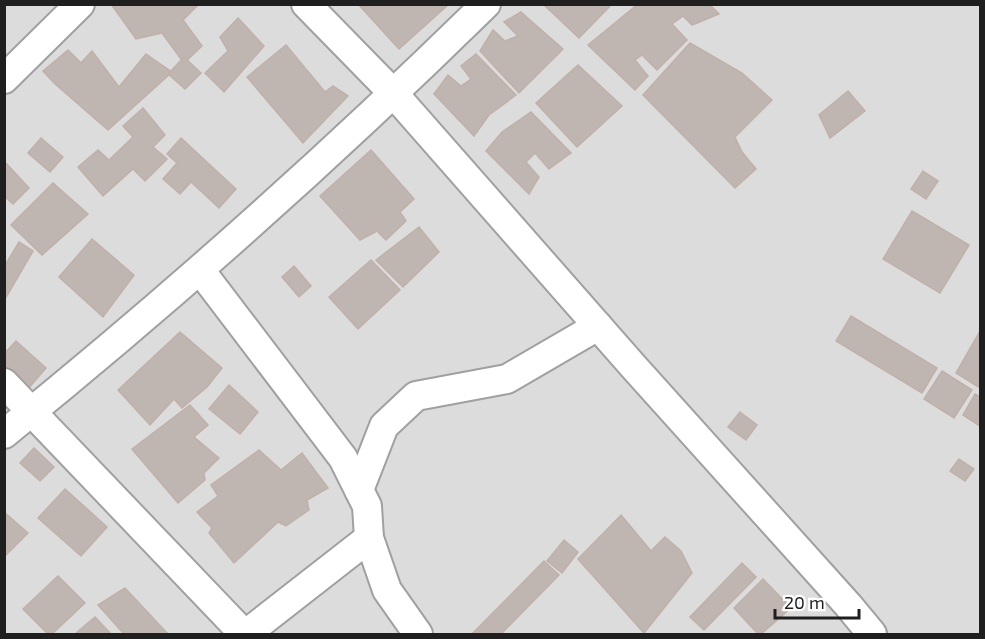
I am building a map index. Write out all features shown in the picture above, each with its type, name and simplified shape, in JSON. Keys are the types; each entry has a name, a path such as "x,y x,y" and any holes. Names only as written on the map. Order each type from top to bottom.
{"street":[{"path":"4,79 80,4"},
{"path":"306,4 393,94 848,604 872,634"},
{"path":"4,434 200,270 393,94 486,4"},
{"path":"200,270 343,458 367,506 369,538 387,590 418,634"},
{"path":"359,490 384,426 416,396 507,379 598,326"},
{"path":"4,383 245,634 369,538"}],"shaded area":[{"path":"5,5 980,5 980,634 5,634"}],"building":[{"path":"111,4 199,4 183,20 202,46 184,63 162,33 136,39"},
{"path":"358,4 449,4 399,49"},
{"path":"543,4 612,4 579,38"},
{"path":"638,4 709,4 719,14 692,25 683,16 672,24 687,40 657,70 642,55 635,60 648,76 635,90 588,45"},
{"path":"521,12 563,49 519,93 480,51 493,30 505,41 518,36 504,22"},
{"path":"238,18 264,46 224,92 205,73 228,51 220,37"},
{"path":"690,43 742,73 772,100 735,137 742,152 756,169 735,188 643,95"},
{"path":"286,45 325,92 333,86 348,96 303,143 247,77"},
{"path":"68,50 81,63 92,51 119,87 146,54 172,72 108,130 43,71"},
{"path":"476,54 516,95 489,115 474,136 434,94 448,75 461,86 471,79 461,66"},
{"path":"184,57 201,73 185,89 168,74"},
{"path":"578,65 622,106 577,147 536,103"},
{"path":"848,91 865,111 830,138 819,115"},
{"path":"143,108 165,135 153,147 167,159 145,181 133,169 103,196 78,167 98,150 109,160 133,137 123,126"},
{"path":"531,112 571,153 549,169 535,153 526,162 539,177 529,194 486,151 502,132"},
{"path":"41,138 63,157 50,172 28,153"},
{"path":"181,138 236,189 219,208 191,182 180,194 163,179 177,163 167,154"},
{"path":"371,150 414,199 400,212 406,221 386,240 377,231 360,240 320,196"},
{"path":"4,161 29,188 13,204 4,196"},
{"path":"923,171 938,181 926,199 911,189"},
{"path":"53,183 88,214 42,255 11,225"},
{"path":"912,211 969,245 940,293 883,259"},
{"path":"419,227 439,252 403,287 376,260"},
{"path":"92,239 134,275 103,317 59,277"},
{"path":"19,242 33,251 5,299 4,267"},
{"path":"371,260 400,290 358,329 329,297"},
{"path":"294,266 311,286 299,297 282,277"},
{"path":"851,316 937,368 922,393 836,341"},
{"path":"980,331 980,388 956,373"},
{"path":"180,332 222,368 207,387 182,408 174,399 150,425 118,390"},
{"path":"16,341 46,368 27,390 4,370 4,354"},
{"path":"942,371 972,390 954,418 924,399"},
{"path":"229,385 258,412 240,434 209,409"},
{"path":"975,394 980,397 980,426 963,415"},
{"path":"190,405 208,425 194,437 219,458 204,473 205,480 178,503 132,449"},
{"path":"740,412 757,425 746,440 728,427"},
{"path":"34,448 54,467 40,481 20,463"},
{"path":"259,450 281,470 302,453 328,488 307,500 309,510 286,526 278,522 234,563 209,533 212,528 197,512 218,496 211,485"},
{"path":"959,459 974,469 965,481 950,471"},
{"path":"65,489 107,527 81,556 38,518"},
{"path":"4,512 28,533 4,557"},
{"path":"621,515 651,551 665,537 681,551 692,573 644,633 578,559"},
{"path":"564,540 578,552 562,573 547,561"},
{"path":"544,561 559,575 501,634 472,634"},
{"path":"742,563 756,577 704,630 690,617"},
{"path":"58,576 85,603 52,634 48,634 23,609"},
{"path":"763,579 791,608 761,634 758,634 734,608"},
{"path":"125,588 168,634 124,634 98,605"},
{"path":"95,617 111,634 75,634"}]}
